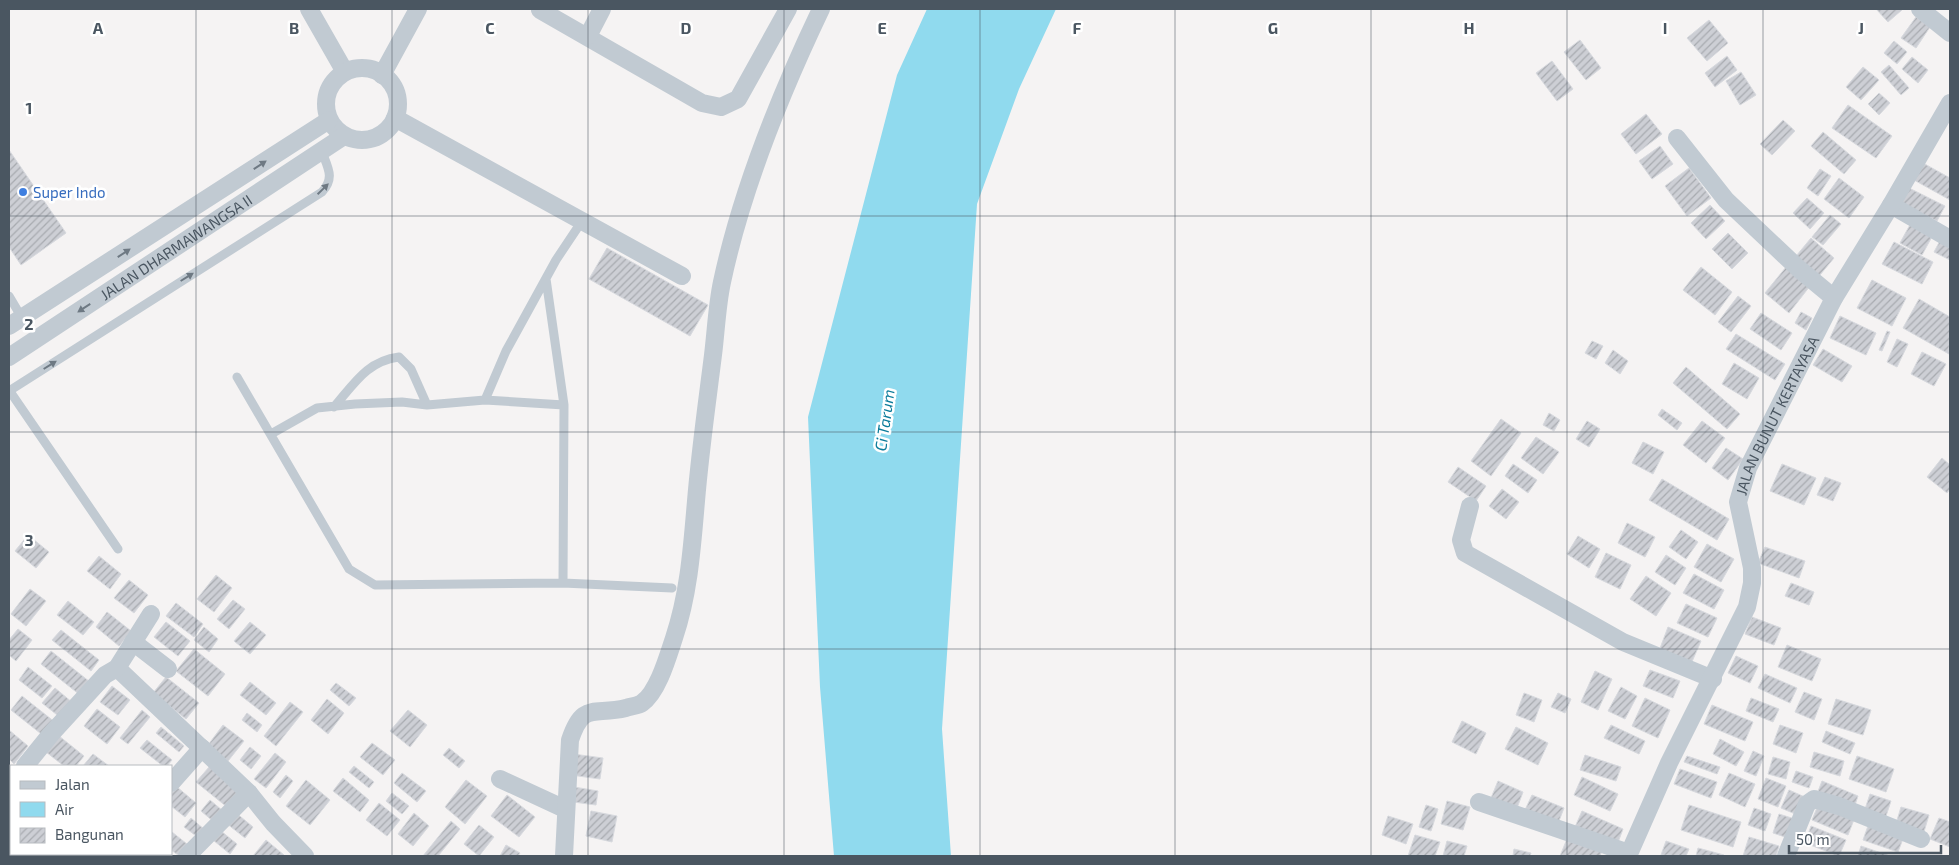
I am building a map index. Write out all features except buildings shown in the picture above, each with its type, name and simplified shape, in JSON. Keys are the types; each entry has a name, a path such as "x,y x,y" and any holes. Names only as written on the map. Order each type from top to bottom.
{"street":[{"path":"309,9 345,72"},
{"path":"382,75 418,9"},
{"path":"588,36 602,9"},
{"path":"540,10 702,103 720,107 738,99 788,9"},
{"path":"564,856 570,740 576,722 583,714 592,711 615,710 641,704 651,695 675,636 688,590 700,458 722,282 745,202 766,139 800,54 821,9"},
{"path":"1920,9 1950,33"},
{"path":"358,69 370,70 382,75 393,86 398,102 395,118 384,133 364,141 344,136 329,120 326,102 332,85 345,72 358,69"},
{"name":"JALAN BUNUT KERTAYASA","path":"1629,855 1669,763 1713,679 1747,607 1752,584 1752,568 1738,502 1743,483 1789,385 1834,298 1892,206 1950,103"},
{"path":"395,118 682,276"},
{"name":"JALAN DHARMAWANGSA II","path":"15,322 329,120"},
{"name":"JALAN DHARMAWANGSA II","path":"9,357 344,136"},
{"path":"1677,138 1726,200 1799,269 1834,298"},
{"path":"1892,206 1950,239"},
{"path":"1470,506 1461,540 1465,553 1623,642 1713,679"},
{"path":"27,765 51,734 105,675 117,668 151,614"},
{"path":"133,642 168,669"},
{"path":"117,668 249,793 273,823 305,856"},
{"path":"172,783 202,748"},
{"path":"500,779 565,809"},
{"path":"187,856 249,793"},
{"path":"1786,856 1807,804 1814,799 1839,806 1921,839"},
{"path":"1479,802 1629,855"}],"lane":[{"path":"118,549 9,390 322,192 329,184 331,176 322,152"},
{"path":"485,400 506,351 556,260 582,222"},
{"path":"546,279 564,405 563,583"},
{"path":"9,296 15,322"},
{"path":"334,407 369,367 388,359 399,357 411,369 426,405"},
{"path":"237,377 349,569 375,585 563,583 672,588"},
{"path":"271,434 317,408 402,402 426,405 485,400 564,405"}],"water":[{"name":"Ci Tarum","path":"927,9 1056,9 1019,89 977,204 942,729 951,856 834,856 820,687 808,417 897,75"}],"place":[{"name":"Super Indo","path":"23,192"}]}
